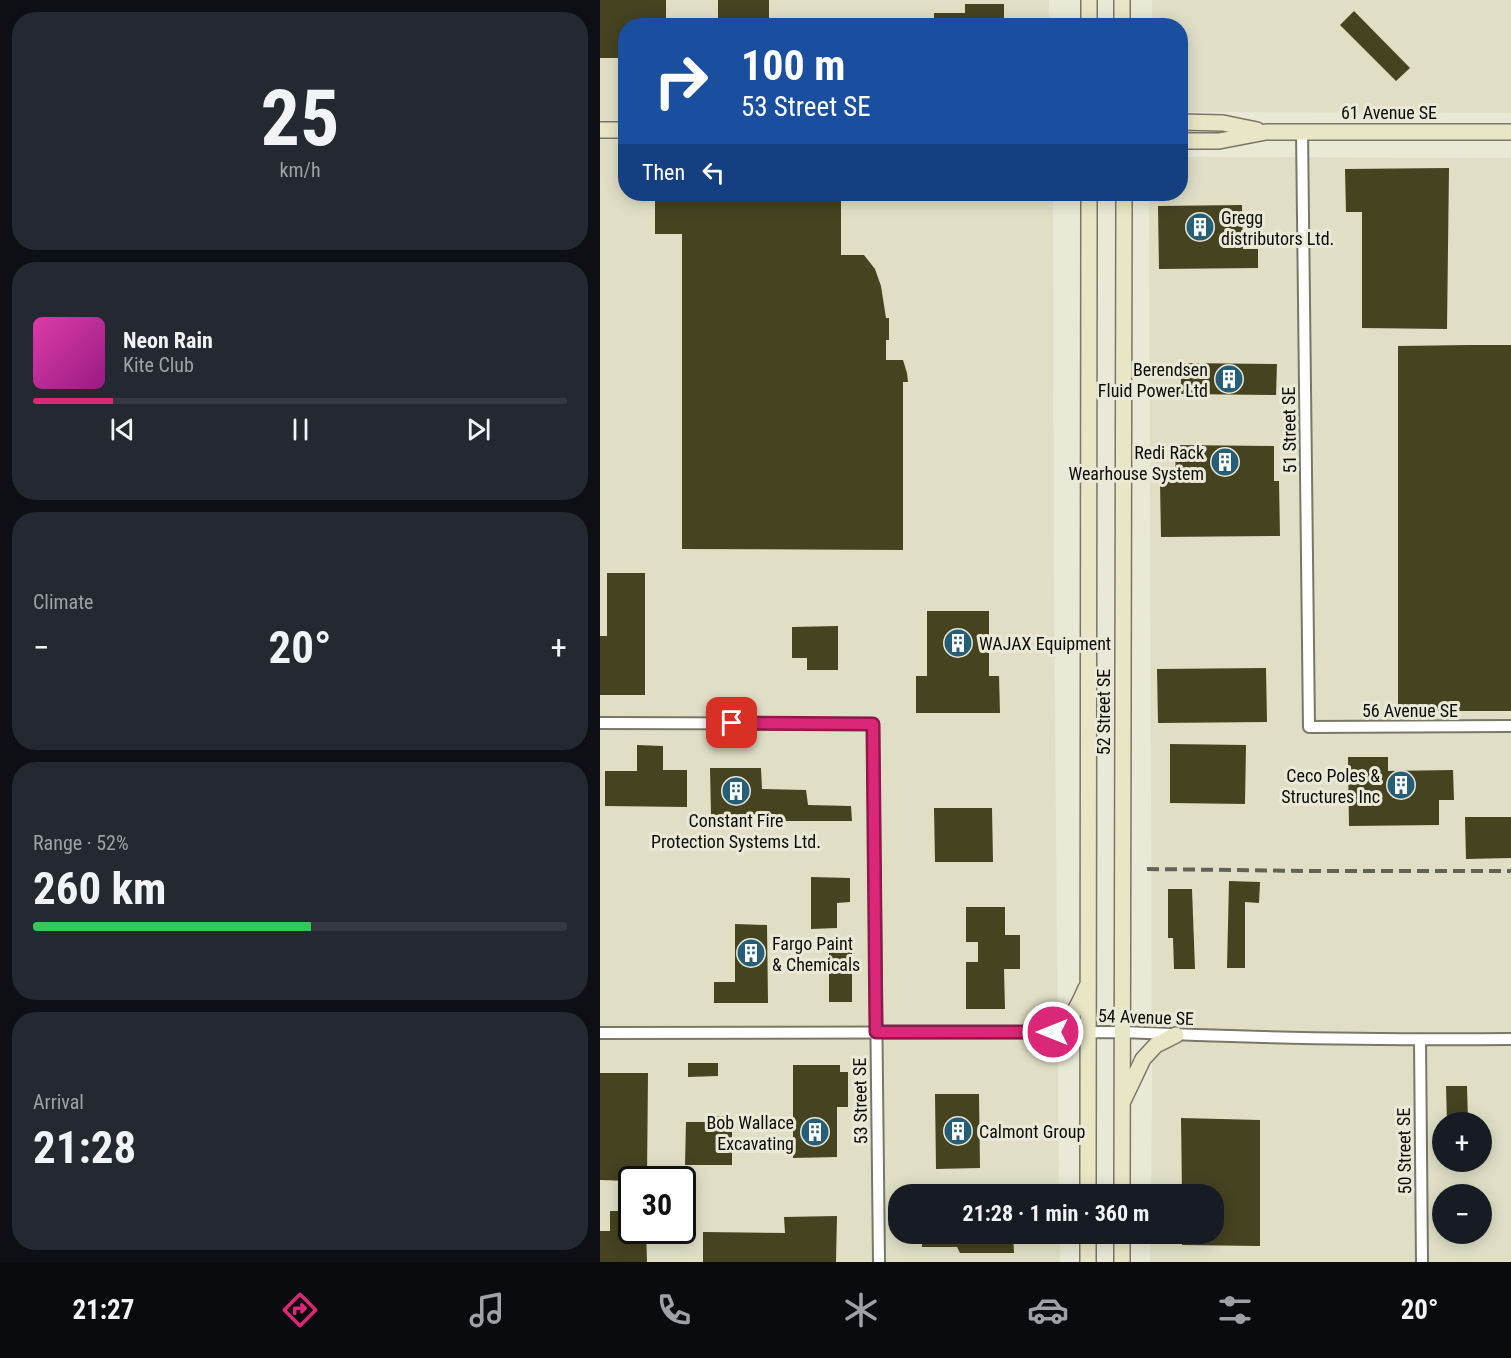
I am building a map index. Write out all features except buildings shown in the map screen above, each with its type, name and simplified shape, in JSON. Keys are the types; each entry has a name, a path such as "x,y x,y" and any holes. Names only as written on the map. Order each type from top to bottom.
{"main road":[{"path":"1089,0 1089,18"},
{"path":"1122,0 1122,18"},
{"name":"61 Avenue SE","path":"1188,122 1223,123 1266,132"},
{"path":"600,130 618,130"},
{"name":"61 Avenue SE","path":"1188,141 1219,141 1266,132 1511,132"},
{"name":"52 Street SE","path":"1088,1184 1089,201"},
{"name":"52 Street SE","path":"1122,1184 1125,201"},
{"path":"1053,1032 1068,1021 1075,1012 1089,982"},
{"path":"1122,1101 1143,1059 1156,1045 1176,1035"},
{"path":"1088,1244 1088,1262"},
{"path":"1122,1244 1122,1262"}],"street":[{"name":"51 Street SE","path":"1302,131 1309,727"},
{"name":"53 Street SE","path":"600,723 873,724 879,1262"},
{"name":"56 Avenue SE","path":"1309,727 1511,726"},
{"name":"54 Avenue SE","path":"600,1033 1122,1032 1420,1040 1511,1039"},
{"name":"50 Street SE","path":"1420,1040 1422,1262"}],"shaded area":[{"path":"600,0 1049,0 1049,18 618,18 618,201 1053,201 1059,1184 888,1184 888,1244 1060,1244 1060,1262 600,1262"},
{"path":"1152,0 1511,0 1511,113 1188,112 1188,18 1152,18"},
{"path":"1188,157 1511,158 1511,1262 1150,1262 1150,1244 1224,1244 1224,1184 1151,1184 1150,201 1188,201"}],"railway":[{"path":"1147,869 1511,871"}],"place":[{"name":"Gregg distributors Ltd.","path":"1200,227"},
{"name":"Berendsen Fluid Power Ltd","path":"1229,379"},
{"name":"Redi Rack Wearhouse System","path":"1225,462"},
{"name":"WAJAX Equipment","path":"958,643"},
{"name":"Ceco Poles & Structures Inc","path":"1401,785"},
{"name":"Constant Fire Protection Systems Ltd.","path":"736,791"},
{"name":"Fargo Paint & Chemicals","path":"751,953"},
{"name":"Calmont Group","path":"958,1131"},
{"name":"Bob Wallace Excavating","path":"815,1132"}],"route":[{"path":"732,723 873,724 876,1032 1053,1032"}]}
